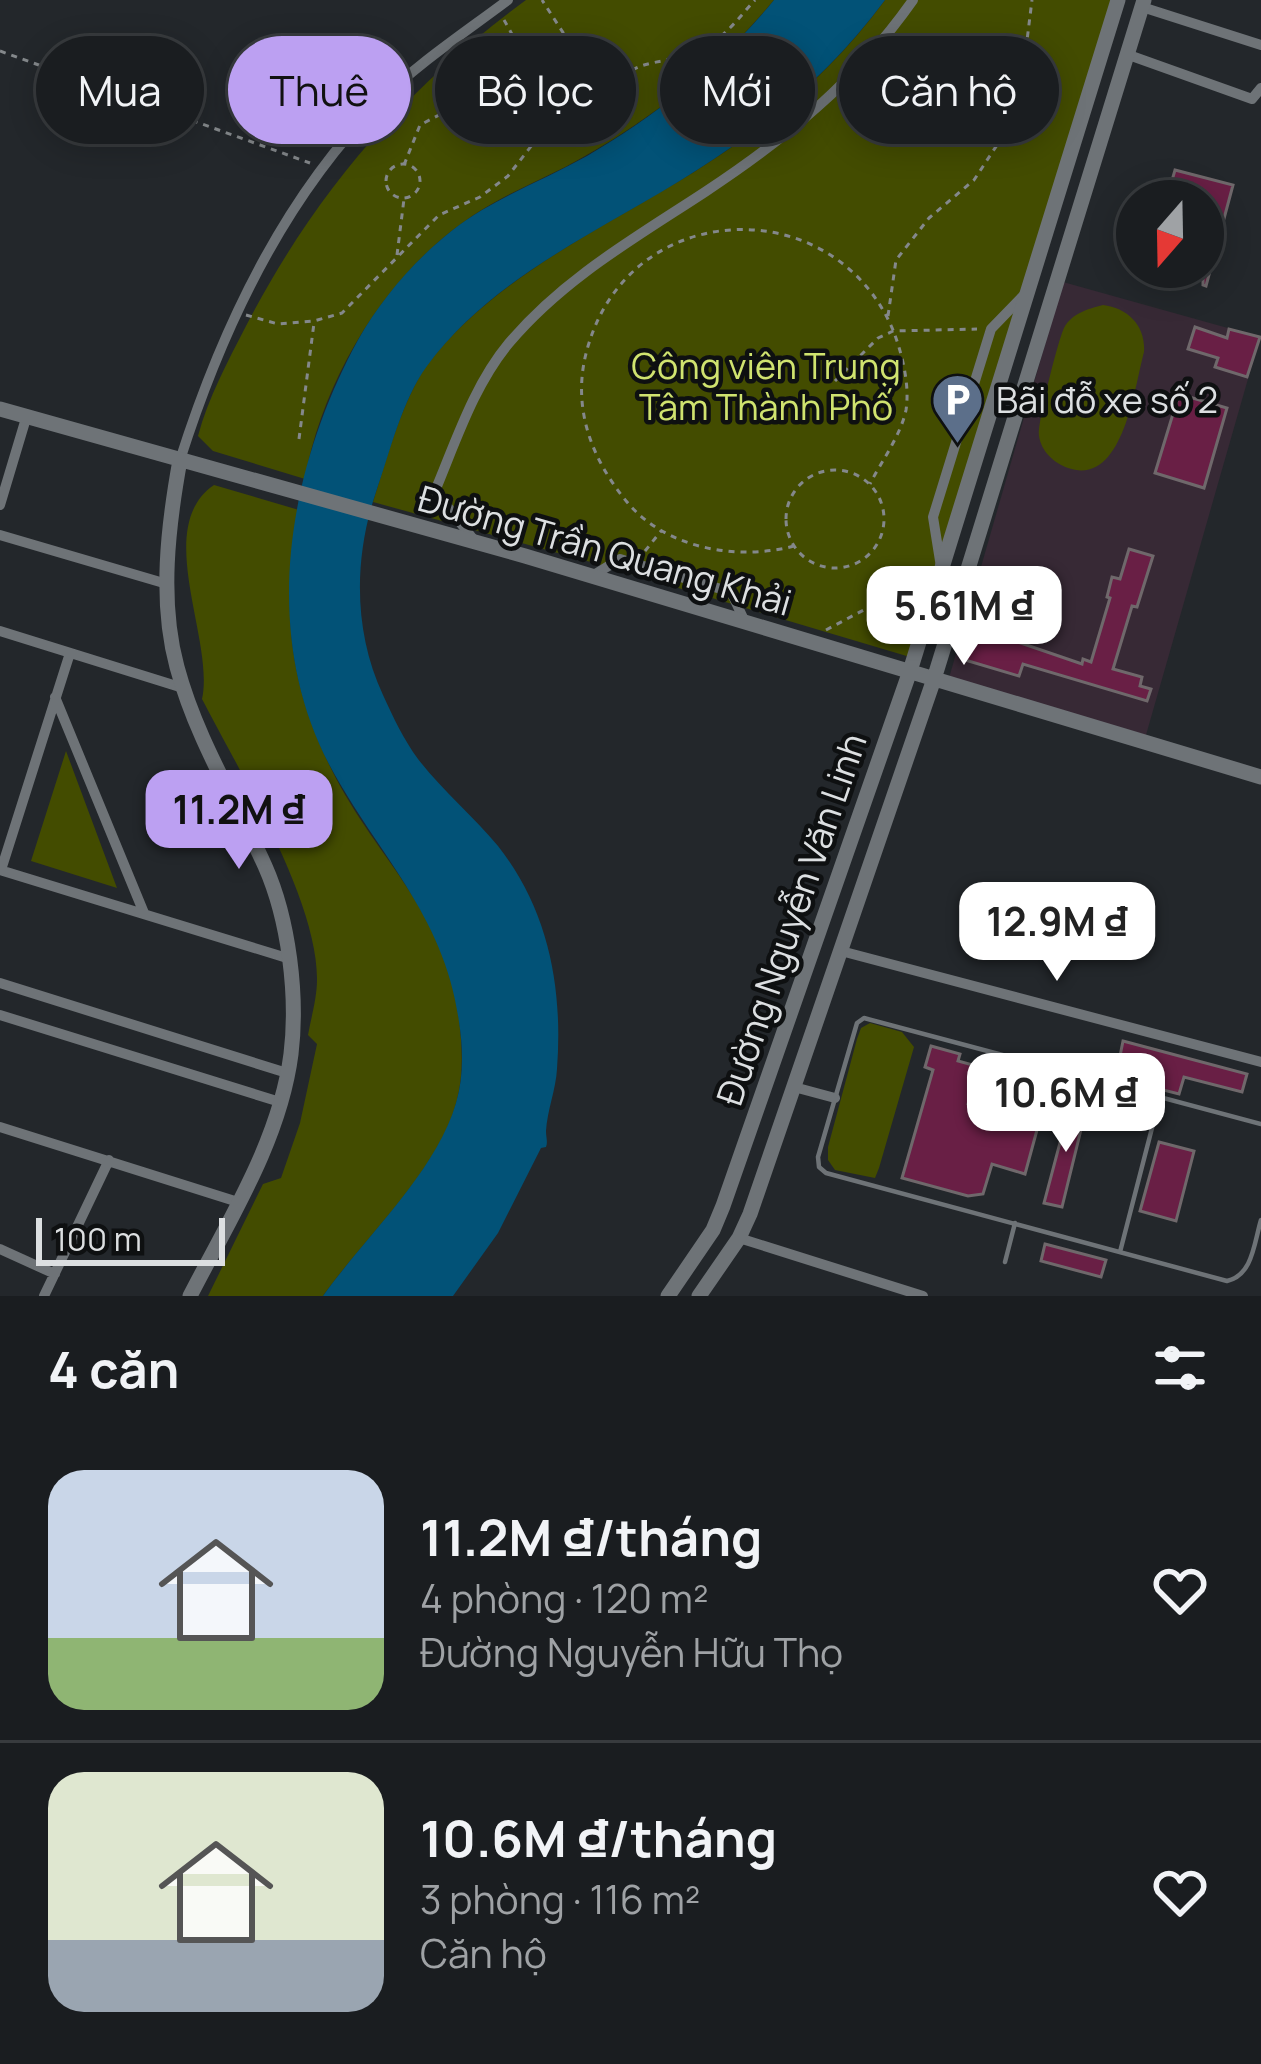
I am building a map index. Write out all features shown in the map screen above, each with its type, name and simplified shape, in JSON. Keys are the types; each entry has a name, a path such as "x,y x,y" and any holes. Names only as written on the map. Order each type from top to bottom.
{"street":[{"path":"476,542 435,490 482,384 506,347 549,299 603,257 707,191 816,110 856,75 913,0"},
{"name":"Đường Nguyễn Văn Linh","path":"668,1296 713,1230 723,1206 910,671 1118,0"},
{"path":"1143,3 1261,45"},
{"name":"Đường Nguyễn Văn Linh","path":"699,1296 739,1238 794,1087 934,679 1143,3"},
{"path":"190,1296 238,1202 280,1102 293,1000 267,871 210,756 175,660 167,584 180,460 201,394 236,312 318,174 388,93 502,4"},
{"path":"1126,55 1252,99 1261,88"},
{"path":"941,569 933,517 991,329 1026,294"},
{"name":"Đường Trần Quang Khải","path":"0,409 476,542 1261,777"},
{"path":"0,505 27,415"},
{"path":"0,536 167,584"},
{"path":"592,576 620,559 635,563 730,592 745,622"},
{"path":"0,631 182,688"},
{"path":"70,653 0,870 287,958"},
{"path":"56,697 145,913"},
{"path":"841,950 1261,1062"},
{"path":"0,983 287,1073"},
{"path":"0,1015 280,1102"},
{"path":"794,1087 835,1098"},
{"path":"0,1127 238,1202"},
{"path":"44,1296 110,1160"},
{"path":"739,1238 923,1296"},
{"path":"0,1249 55,1274"}],"lane":[{"path":"1261,1124 865,1018 856,1023 818,1156 819,1167 826,1173 1227,1281 1240,1278 1247,1269 1261,1220"},
{"path":"1120,1252 1160,1097"},
{"path":"1005,1262 1016,1222"}],"path":[{"path":"542,0 565,36"},
{"path":"636,66 705,47 722,36 755,0"},
{"path":"887,318 896,260 929,218 974,179 1004,136 1021,89 1032,0"},
{"path":"502,4 519,36"},
{"path":"0,51 291,153 310,163 318,174"},
{"path":"404,164 419,125 435,117"},
{"path":"236,312 278,323 342,313 440,215 508,176 533,144"},
{"path":"404,164 416,171 420,181 417,191 404,198 392,194 386,183 392,168 404,164"},
{"path":"397,256 404,198"},
{"path":"794,545 765,554 726,552 677,538 634,511 602,472 584,425 581,368 598,315 632,270 680,239 735,227 791,235 842,260 880,302 903,354 906,410 870,484"},
{"path":"299,440 314,321"},
{"path":"835,381 878,338 893,331 991,329"},
{"path":"840,470 870,484 884,514 876,546 864,558 849,566 818,565 794,545 786,517 789,502 807,478 840,470"},
{"path":"635,563 662,529"},
{"path":"806,640 941,569"}],"shaded area":[{"path":"1063,282 1260,337 1146,735 949,678"}],"green space":[{"path":"526,0 774,0 741,36 660,36 660,106 636,124 636,36 482,34"},
{"name":"Công viên Trung Tâm Thành Phố","path":"885,0 1122,0 910,657 373,502 410,395 427,365 454,334 551,257 736,144 815,144 815,79 839,55 839,144 1059,144 1059,36 856,36"},
{"path":"435,76 435,144 604,144 480,211 417,262 366,327 345,364 327,402 305,479 213,451 198,436 213,394 273,277 368,144 411,144 411,98"},
{"path":"1103,305 1134,320 1144,352 1130,410 1114,449 1102,463 1087,470 1068,468 1049,456 1040,441 1044,400 1067,323"},
{"path":"214,485 299,510 290,607 303,698 345,794 438,943 459,1018 461,1080 448,1126 418,1177 323,1296 208,1296 263,1184 281,1178 300,1123 317,1044 308,1035 317,980 305,912 274,837 202,699 201,647 186,556 196,504"},
{"path":"66,751 117,888 31,861"},
{"path":"870,1023 902,1032 914,1047 875,1178 835,1170 828,1160 857,1039 861,1028"}],"water":[{"path":"774,0 885,0 855,36 839,36 839,53 815,79 815,36 741,36"},
{"path":"660,108 660,144 735,144 553,256 454,334 410,394 376,492 361,568 366,645 399,728 437,781 498,846 541,924 554,980 558,1039 546,1147 541,1148 498,1233 453,1296 323,1296 433,1154 456,1103 462,1052 440,950 330,766 308,714 295,661 289,606 291,551 314,442 369,321 429,251 482,210 606,144 636,144 639,123"}],"building":[{"path":"1175,170 1214,180 1172,180"},
{"path":"1224,183 1233,185 1224,219"},
{"path":"1195,327 1227,338 1229,329 1260,337 1247,377 1215,367 1218,358 1188,349"},
{"path":"1179,394 1227,408 1204,488 1155,473"},
{"path":"1129,549 1153,556 1113,669 1142,677 1140,686 1151,689 1147,701 1023,664 1019,676 965,660 973,632 980,629 1082,664 1083,659 1091,662 1112,577 1120,579"},
{"path":"1123,1041 1247,1074 1242,1092 1184,1077 1179,1094 1155,1088 1158,1076 1118,1066"},
{"path":"931,1046 960,1054 958,1061 1009,1075 1007,1079 1014,1082 1009,1096 973,1086 968,1104 1020,1120 1022,1113 1040,1119 1025,1174 992,1164 983,1194 968,1196 902,1178 933,1070 925,1067"},
{"path":"1071,1101 1087,1105 1062,1207 1044,1203"},
{"path":"1159,1142 1194,1151 1176,1221 1140,1211"},
{"path":"1045,1244 1106,1260 1101,1277 1041,1261"}],"place":[{"name":"Bãi đỗ xe số 2","path":"957,445"}]}
